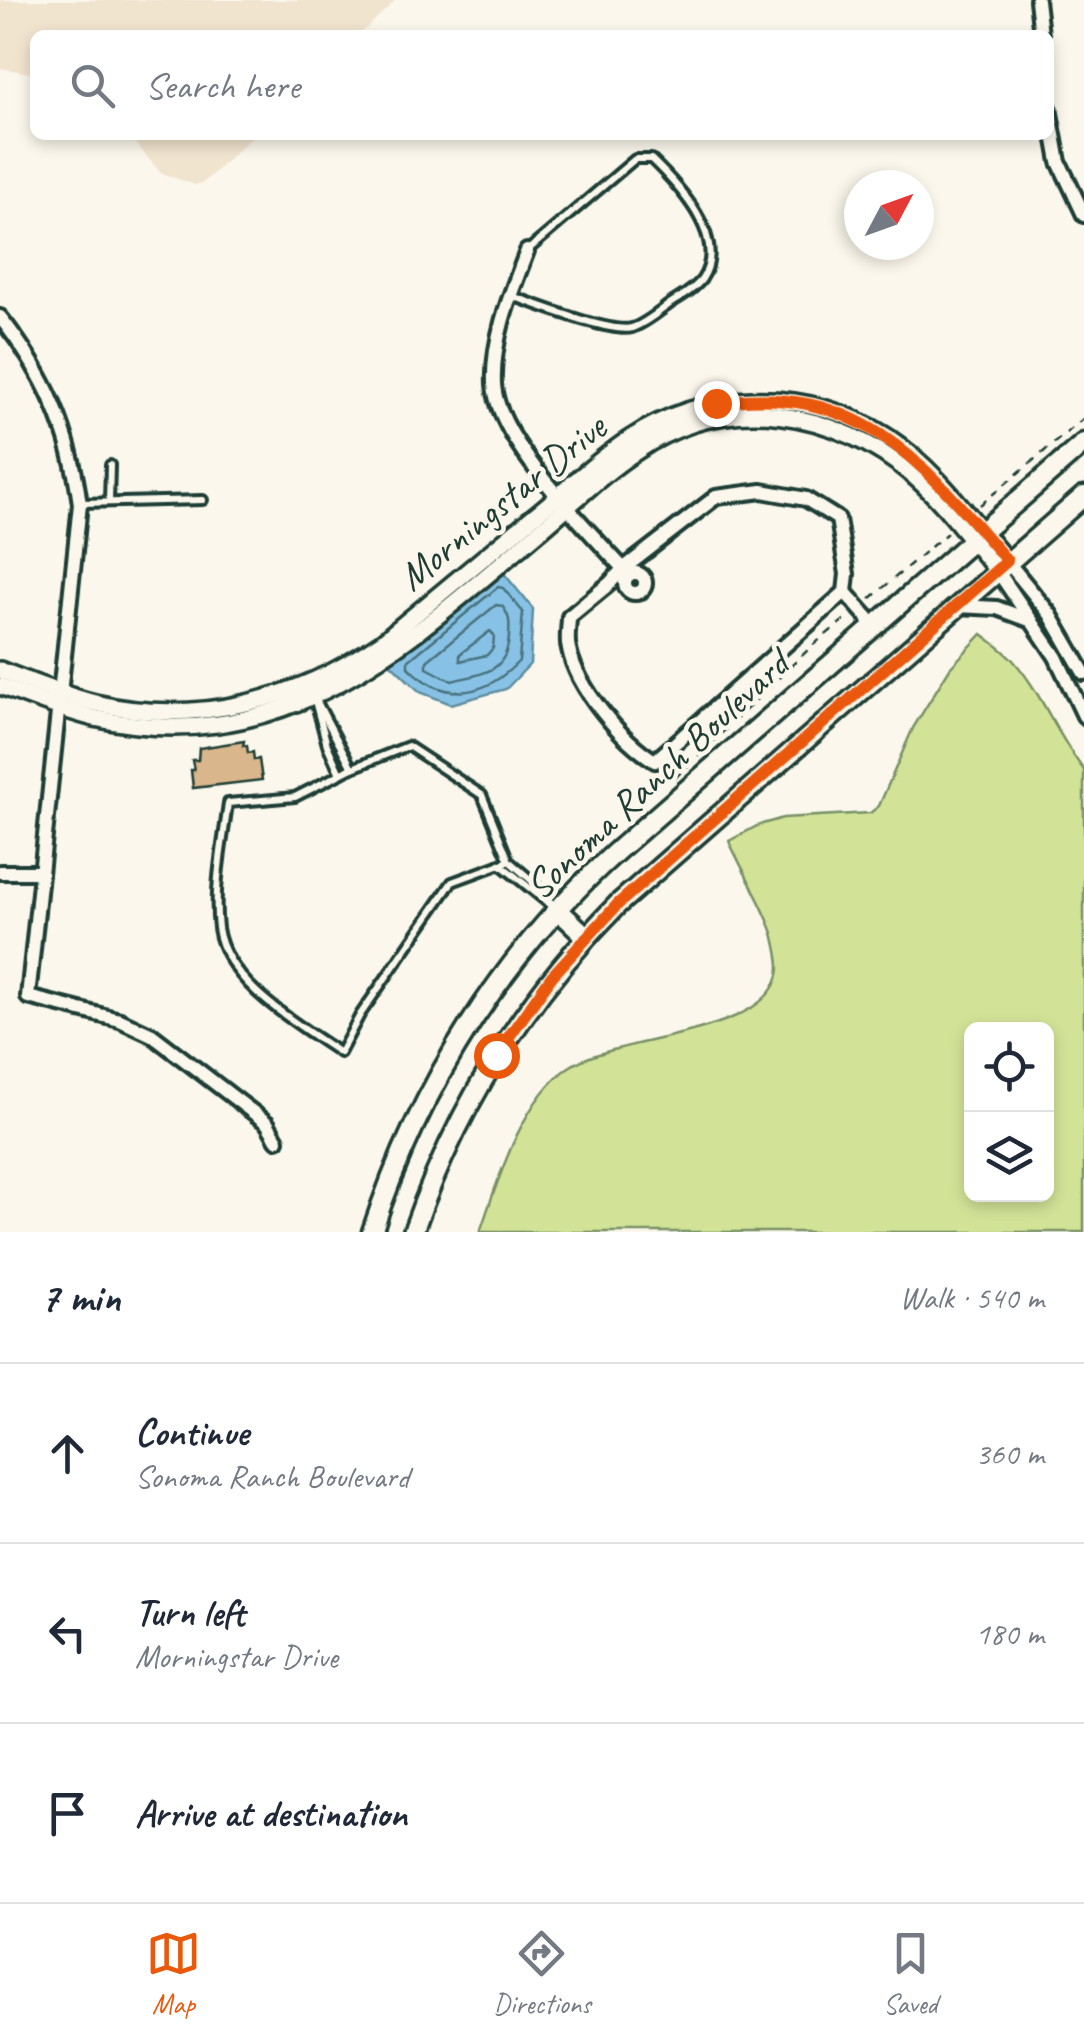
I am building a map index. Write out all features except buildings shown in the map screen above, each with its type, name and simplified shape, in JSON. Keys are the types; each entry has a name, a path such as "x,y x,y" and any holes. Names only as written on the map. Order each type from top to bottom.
{"main road":[{"name":"Sonoma Ranch Boulevard","path":"372,1232 405,1143 437,1077 489,995 557,909 600,866 1084,443"},
{"name":"Sonoma Ranch Boulevard","path":"413,1232 440,1162 484,1076 523,1015 586,936 1084,496"},
{"path":"557,909 586,936"}],"street":[{"path":"1037,0 1040,30"},
{"path":"1054,133 1060,162 1084,215"},
{"path":"527,251 495,351 494,388 505,424 533,467 626,572"},
{"path":"0,317 52,396 74,458 80,504 28,997 120,1020 152,1036 267,1123 277,1140"},
{"name":"Morningstar Drive","path":"0,686 116,707 190,711 311,690 382,642 564,501 613,450 659,422 716,403 774,400 838,413 888,438 925,469 1002,566"},
{"path":"762,492 806,499 838,519 847,574 845,592 655,762 636,750 589,694 568,649 568,617 626,572 716,497 762,492"},
{"path":"1002,566 1060,664 1084,716"},
{"path":"1002,566 1050,614 1084,673"},
{"path":"845,592 874,625"},
{"path":"957,606 997,608 1032,621"},
{"name":"Morningstar Drive","path":"0,670 59,699"},
{"path":"0,872 39,872"}],"lane":[{"path":"510,296 610,328 631,328 683,296 703,278 709,250 704,225 671,178 650,160 635,159 527,251"},
{"path":"109,502 110,465"},
{"path":"80,504 202,500"},
{"path":"1060,664 1076,657"},
{"path":"311,690 352,768"},
{"path":"311,690 340,774"},
{"path":"504,863 452,882 360,1015 340,1053 257,994 223,948 218,926 218,888 228,803 295,797 408,746 482,795 504,863 530,879 557,909"}],"shaded area":[{"path":"0,0 396,0 364,30 30,30 30,73 0,68"},
{"path":"132,140 249,140 204,182 195,185 161,173"}],"green space":[{"path":"982,634 1023,673 1084,770 1084,1232 480,1232 514,1142 552,1081 591,1056 724,1021 752,1008 771,990 779,967 774,937 729,841 783,818 870,813 879,806 913,728 950,668"}],"water":[{"path":"502,571 533,609 530,664 506,689 451,704 420,692 390,663"}],"route":[{"path":"496,1055 552,976 618,904 1007,561 914,458 872,428 838,413 794,402 754,399 716,403"}]}
